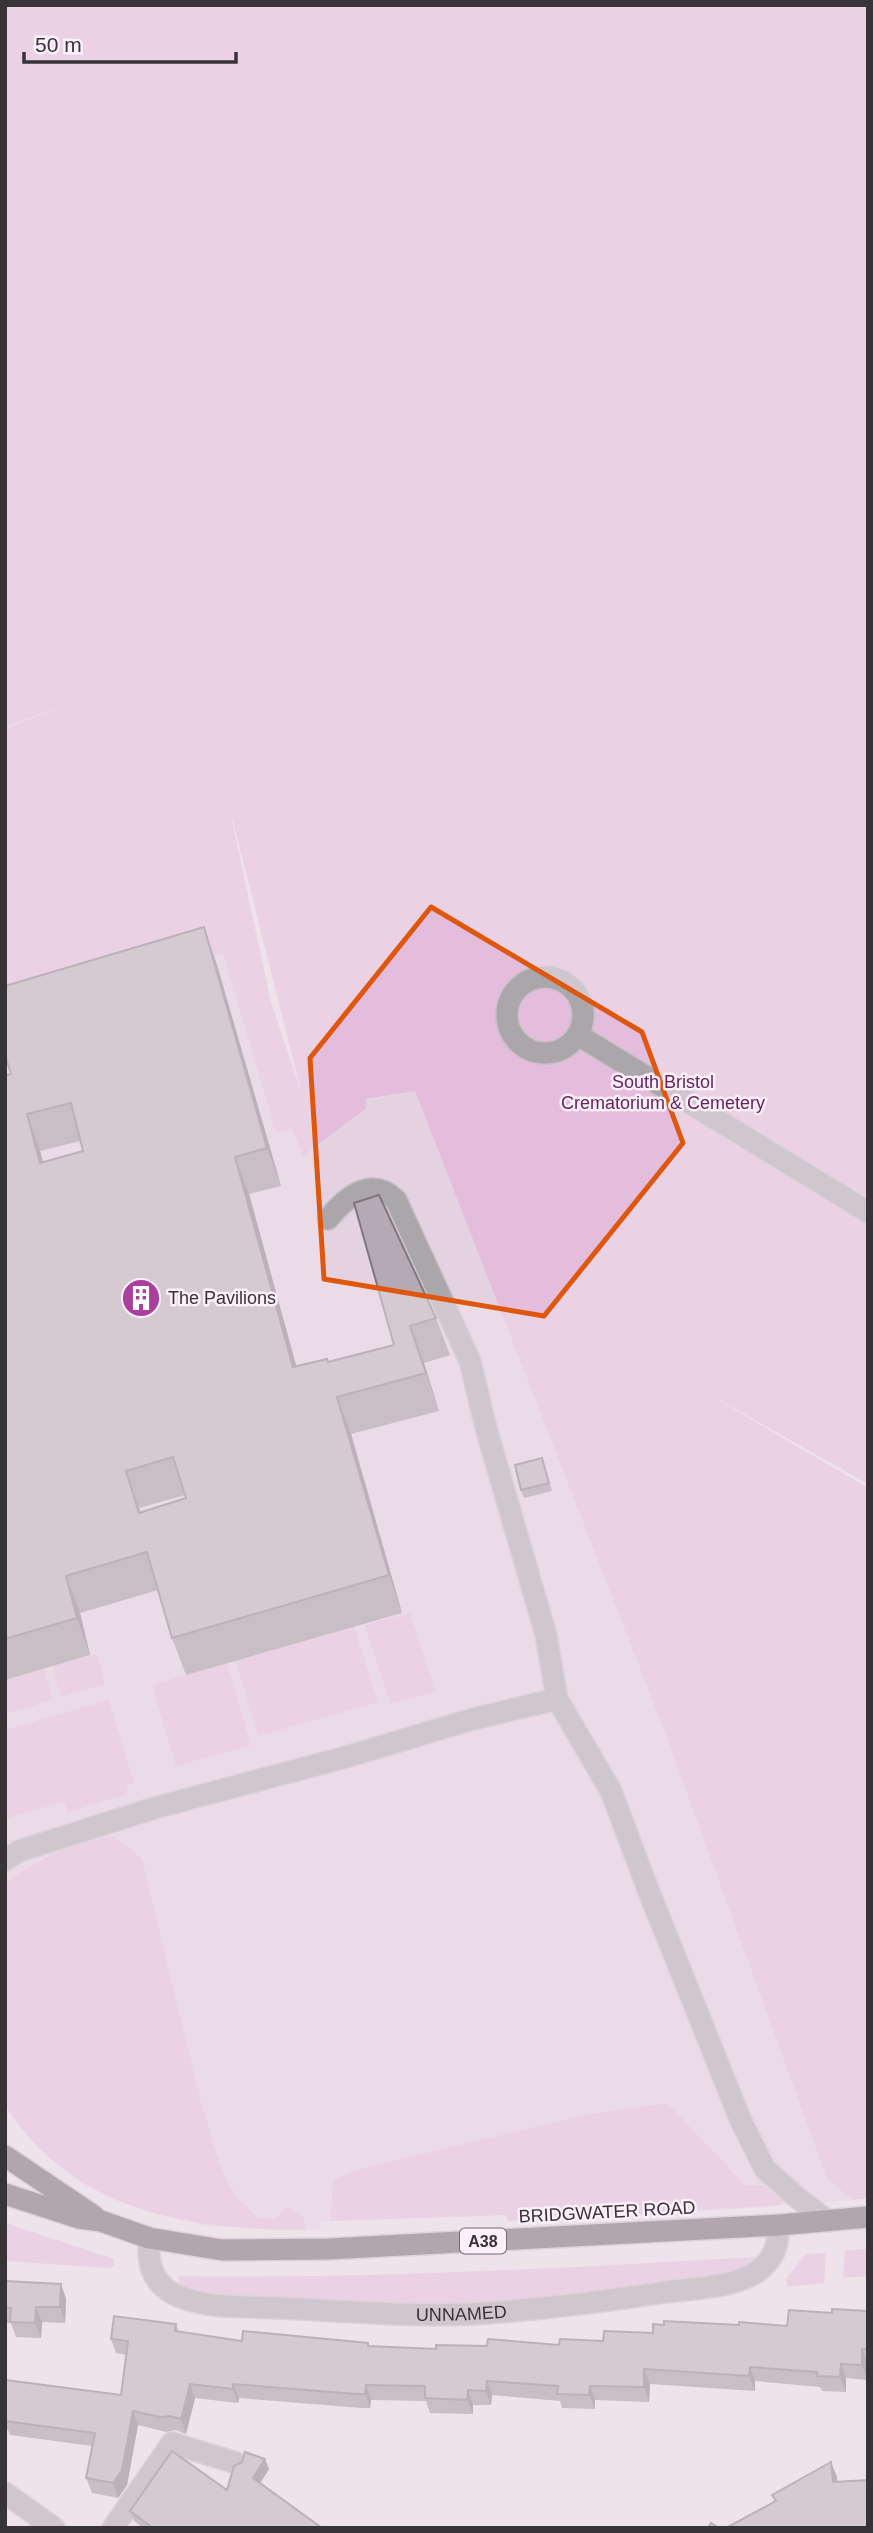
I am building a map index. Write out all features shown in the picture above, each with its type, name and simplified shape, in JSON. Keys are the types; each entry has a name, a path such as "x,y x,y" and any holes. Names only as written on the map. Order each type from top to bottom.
{"highway":[{"name":"BRIDGWATER ROAD","path":"5,2157 101,2221"},
{"name":"BRIDGWATER ROAD","path":"5,2194 79,2218 101,2221 149,2238 222,2250 329,2249 779,2225 868,2217"}],"street":[{"path":"578,1035 868,1212"},
{"path":"328,1219 342,1202 360,1191 374,1189 388,1192 396,1200 470,1361 486,1428 546,1636 557,1699 611,1791 741,2120 765,2169 828,2221"},
{"path":"5,1860 19,1851 158,1807 346,1757 473,1719 557,1699"},
{"name":"UNNAMED","path":"149,2238 148,2263 154,2276 171,2292 202,2303 389,2314 470,2314 591,2304 730,2283 757,2272 772,2257 778,2246 779,2225"},
{"path":"113,2528 172,2443 236,2463"},
{"path":"5,2493 54,2528"}],"highlighted area":[{"path":"431,907 642,1032 683,1143 544,1316 324,1279 310,1058"}],"shaded area":[{"path":"120,684 225,792 271,1003 307,1110 415,1091 666,1735 827,2179 853,2200 508,2221 506,2215 320,2221 319,2230 205,2225 149,2212 109,2198 79,2181 42,2152 18,2125 5,2105 5,726"}],"green space":[{"name":"South Bristol Crematorium & Cemetery","path":"5,5 868,5 868,1484 691,1384 868,1488 868,2198 853,2200 827,2179 666,1735 415,1091 366,1099 366,1108 303,1156 292,1129 276,1132 223,953 5,1019 5,729 80,700 5,726","holes":["233,821 302,1095 271,1003"]},
{"path":"410,1613 436,1691 390,1704 365,1625"},
{"path":"354,1627 378,1702 258,1736 236,1661"},
{"path":"97,1654 105,1684 61,1697 53,1666"},
{"path":"227,1663 251,1745 176,1766 152,1685"},
{"path":"44,1669 53,1700 5,1714 5,1680"},
{"path":"109,1700 134,1783 125,1786 127,1794 68,1812 64,1801 5,1819 5,1730"},
{"path":"115,1836 142,1859 200,2099 226,2179 239,2200 258,2218 276,2219 288,2207 304,2218 305,2230 218,2225 137,2207 99,2191 64,2169 33,2141 5,2105 5,1883 30,1866 57,1853 86,1842"},
{"path":"667,2103 745,2185 763,2185 781,2200 782,2205 508,2221 506,2215 331,2221 333,2180 357,2170 584,2115"},
{"path":"5,2223 114,2259 114,2265 109,2268 5,2261"},
{"path":"868,2249 868,2276 843,2278 845,2250"},
{"path":"826,2253 824,2283 788,2287 786,2279 806,2254"},
{"path":"755,2257 755,2260 731,2278 466,2308 210,2296 190,2291 180,2284 178,2276 395,2274"}],"building":[{"name":"The Pavilions","path":"204,927 267,1148 235,1157 293,1367 327,1359 328,1362 394,1345 354,1203 379,1195 436,1318 410,1326 426,1373 337,1397 389,1575 172,1638 147,1552 66,1576 77,1618 5,1639 5,1076 11,1074 5,1055 5,986","holes":["71,1103 83,1151 40,1163 27,1114","173,1457 186,1498 139,1513 126,1471"]},
{"path":"542,1458 549,1483 521,1490 515,1465"},
{"path":"5,2281 61,2284 60,2307 36,2307 35,2323 10,2322 11,2308 5,2307"},
{"path":"832,2309 868,2311 868,2349 862,2349 862,2365 841,2364 840,2377 817,2376 817,2372 750,2367 749,2376 644,2369 644,2387 590,2386 589,2395 557,2394 558,2386 487,2381 486,2391 468,2390 467,2400 425,2398 425,2386 366,2385 365,2394 356,2394 233,2384 233,2389 190,2384 181,2419 133,2411 122,2470 113,2483 86,2478 95,2433 5,2421 5,2380 121,2395 128,2341 111,2339 114,2316 176,2324 175,2331 242,2341 243,2331 368,2343 368,2346 436,2349 436,2345 487,2346 488,2339 559,2345 560,2339 603,2341 604,2331 653,2333 653,2324 664,2325 664,2321 787,2326 789,2310 832,2313"},
{"path":"172,2451 227,2490 234,2466 242,2462 245,2452 265,2459 253,2478 322,2528 153,2528 130,2511"},
{"path":"831,2462 833,2482 868,2480 868,2528 726,2528 776,2501 772,2495"}],"place":[{"name":"The Pavilions","path":"141,1298"}]}
